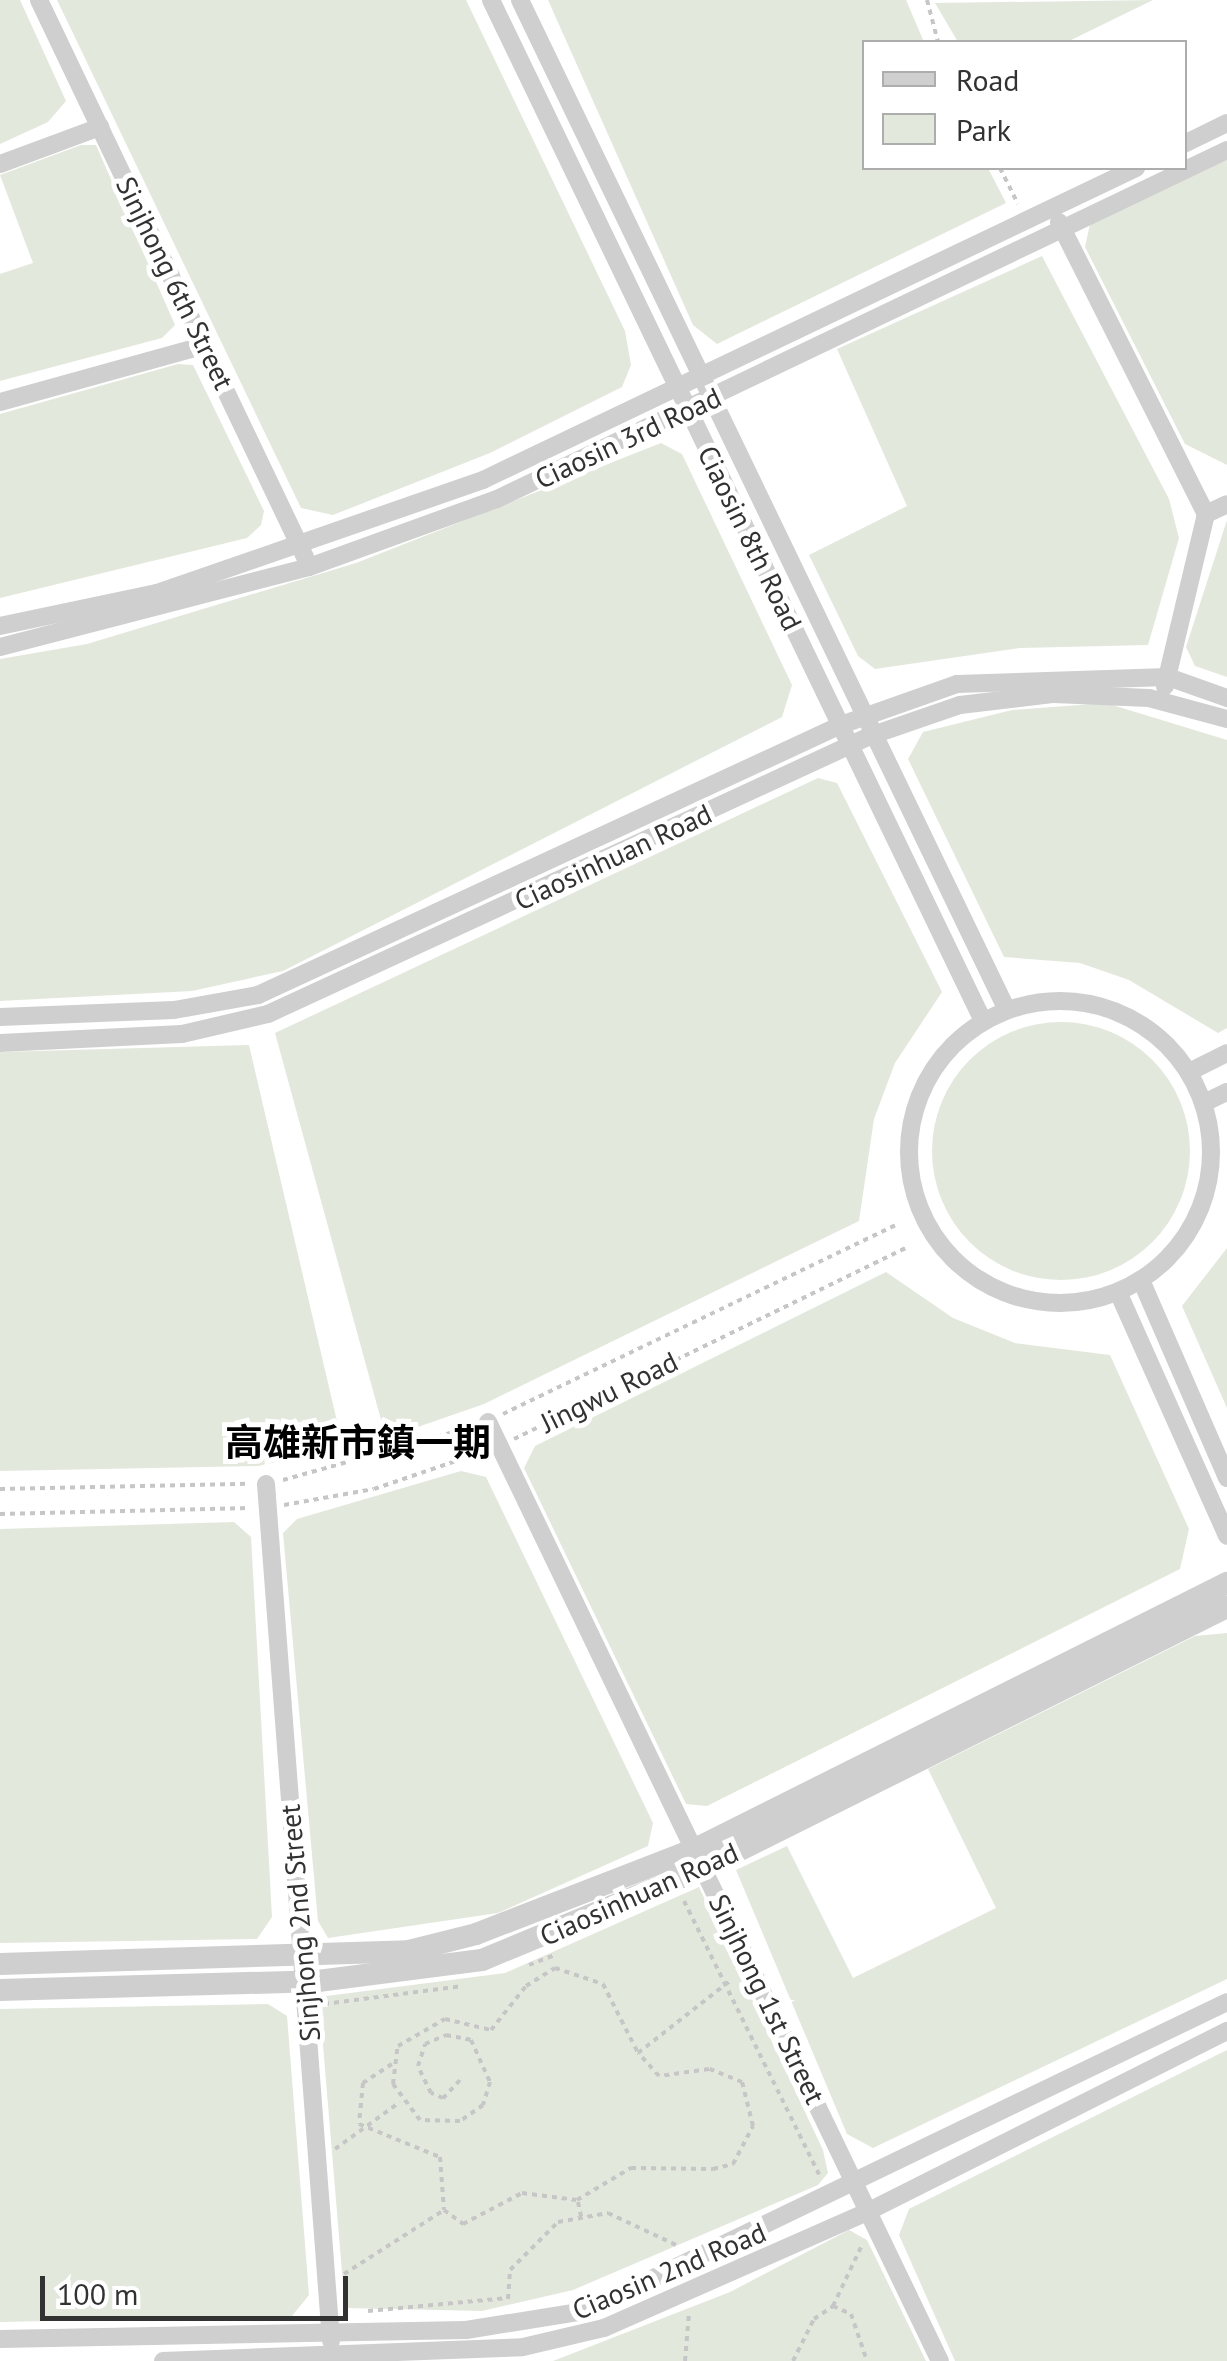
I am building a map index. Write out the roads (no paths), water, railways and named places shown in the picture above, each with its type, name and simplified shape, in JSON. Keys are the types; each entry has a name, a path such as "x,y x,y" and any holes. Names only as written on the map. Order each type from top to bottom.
{"street":[{"name":"Sinjhong 6th Street","path":"39,0 309,567"},
{"name":"Ciaosin 8th Road","path":"491,0 984,1022"},
{"name":"Ciaosin 8th Road","path":"520,0 860,717 1007,1010"},
{"path":"1187,143 1227,124"},
{"path":"0,164 100,127"},
{"name":"Ciaosin 3rd Road","path":"1187,169 1227,150"},
{"name":"Ciaosin 3rd Road","path":"0,626 157,593 302,548 484,480 1132,170"},
{"name":"Ciaosin 3rd Road","path":"0,647 309,567 497,499 1185,170"},
{"path":"1052,208 1206,514 1161,699"},
{"path":"0,402 205,346"},
{"path":"1206,514 1227,504"},
{"name":"Ciaosinhuan Road","path":"0,1018 174,1010 258,995 841,725 956,684 1168,677 1227,698"},
{"name":"Ciaosinhuan Road","path":"0,1043 182,1034 268,1014 870,736 960,704 1054,694 1161,699 1227,719"},
{"path":"1058,1000 1109,1008 1155,1033 1190,1072 1204,1103 1212,1152 1204,1201 1180,1245 1141,1280 1118,1292 1039,1302 997,1290 961,1267 921,1213 909,1170 914,1113 949,1049 1007,1010 1058,1000"},
{"path":"1190,1072 1227,1052"},
{"path":"1204,1103 1227,1092"},
{"path":"1141,1280 1227,1478"},
{"path":"1118,1292 1227,1536"},
{"name":"Sinjhong 1st Street","path":"488,1422 940,2361"},
{"name":"Sinjhong 2nd Street","path":"266,1484 304,1981 328,2159 333,2360"},
{"name":"Ciaosinhuan Road","path":"0,1964 409,1951 476,1934 699,1858 1227,1583"},
{"name":"Ciaosinhuan Road","path":"0,1990 304,1981 482,1960 1227,1607"},
{"name":"Ciaosin 2nd Road","path":"0,2339 522,2326 585,2311 694,2265 1227,2002"},
{"name":"Ciaosin 2nd Road","path":"163,2361 333,2360 523,2347 604,2328 873,2218 1227,2032"}],"district":[{"name":"高雄新市鎮一期","path":"358,1442"}]}
